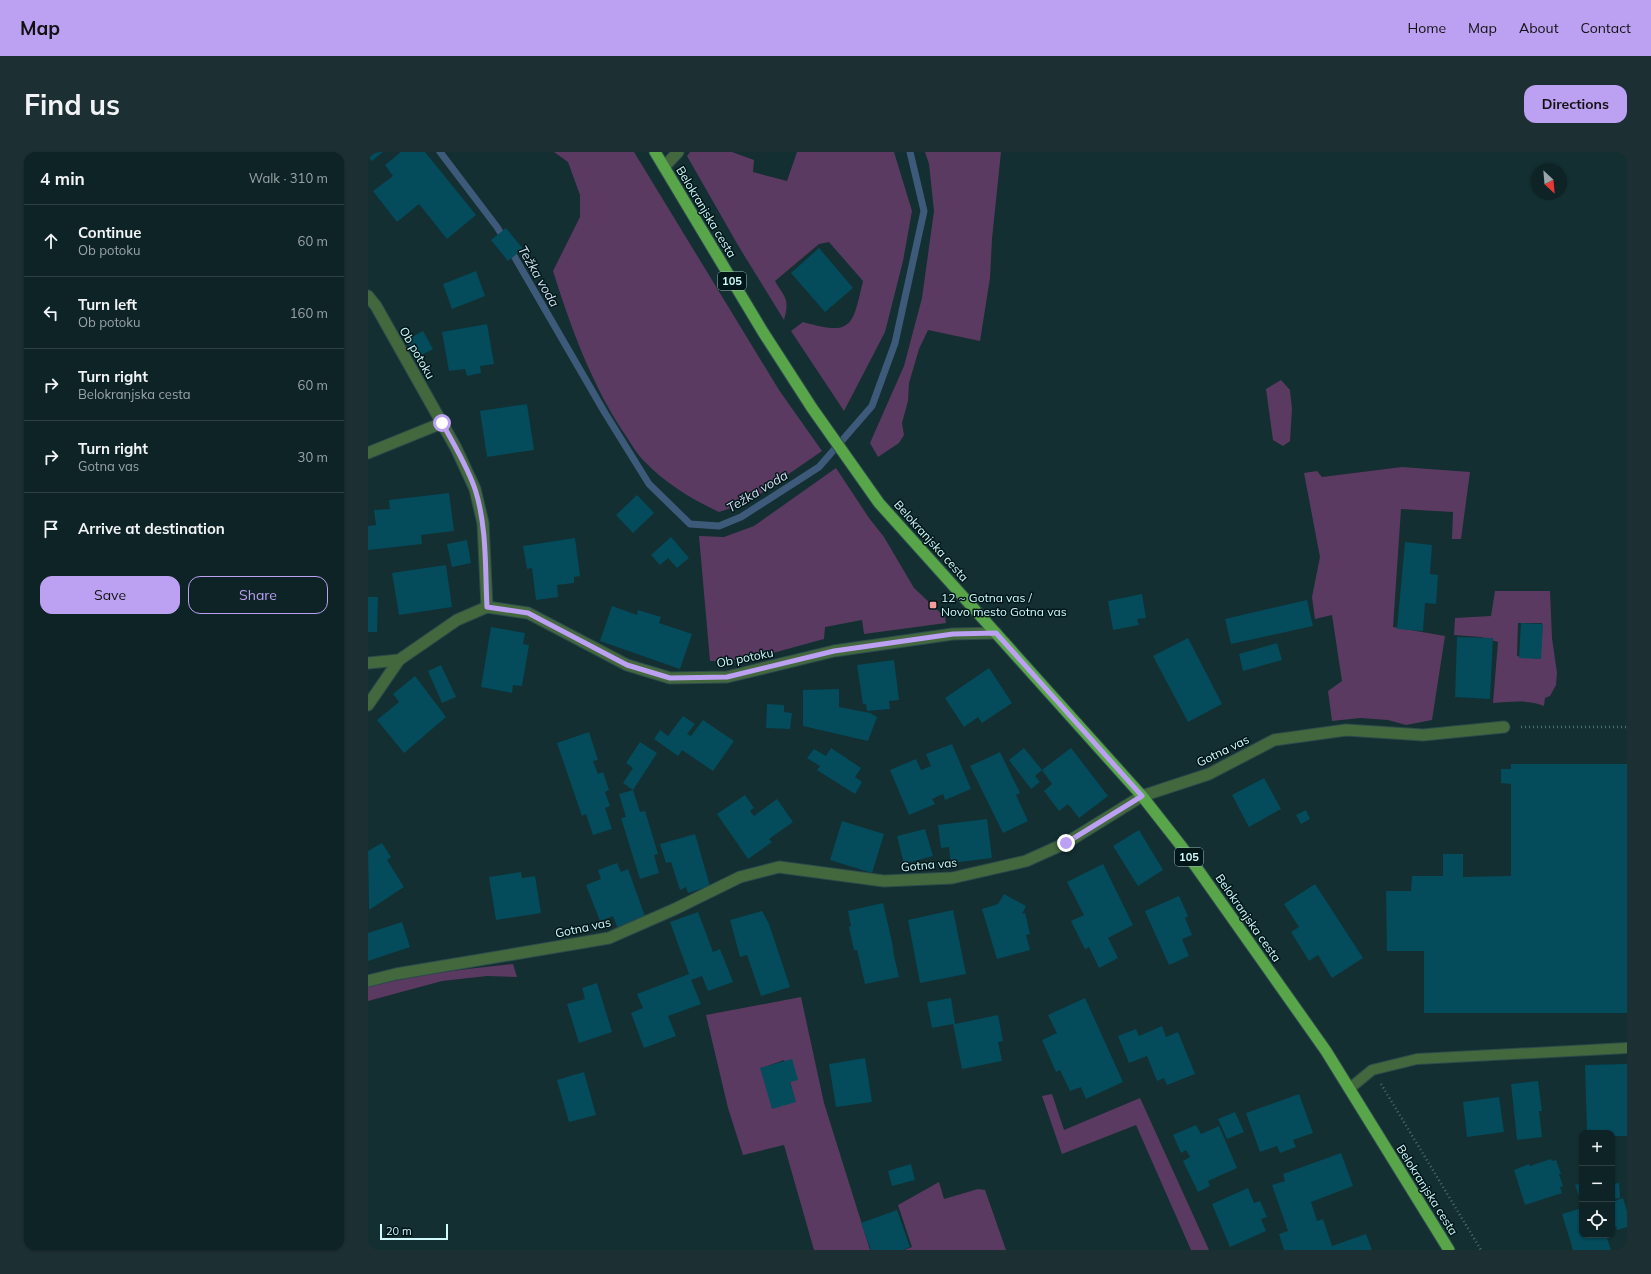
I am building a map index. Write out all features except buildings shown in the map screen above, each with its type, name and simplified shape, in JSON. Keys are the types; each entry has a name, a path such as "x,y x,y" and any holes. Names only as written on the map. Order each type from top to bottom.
{"main road":[{"name":"Belokranjska cesta","path":"655,152 763,332 812,408 879,503 1142,796 1182,847 1326,1051 1449,1250"}],"street":[{"path":"664,167 678,152"},
{"name":"Ob potoku","path":"368,296 376,306 456,448 475,489 483,523 487,607 528,613 627,665 670,678 727,677 834,651 953,634 996,633"},
{"path":"368,453 442,423"},
{"path":"368,705 399,660 457,620 487,607"},
{"path":"368,663 399,660"},
{"name":"Gotna vas","path":"368,981 396,974 609,938 675,909 740,877 779,867 884,881 952,878 1026,861 1066,843 1142,796 1209,774 1274,740 1346,730 1423,735 1504,727"}],"lane":[{"path":"1349,1089 1372,1070 1417,1059 1627,1048"}],"path":[{"path":"1504,727 1627,727"},
{"path":"1372,1070 1481,1250"}],"shaded area":[{"path":"554,152 634,152 779,390 822,451 747,503 719,512 698,502 679,490 652,469 641,458 614,417 593,377 567,314 553,271 580,217 580,195 568,162"},
{"path":"690,152 732,152 754,160 753,172 787,181 797,152 894,152 912,211 903,261 885,332 844,411 791,331 803,322 832,328 841,327 848,324 856,309 863,281 829,242 819,244 775,281 786,299 787,307 784,320 739,247 687,156"},
{"path":"925,152 1001,152 992,239 990,278 980,341 928,330 919,349 909,383 908,401 902,423 904,435 899,443 878,457 870,443 904,366 922,298 934,211 929,164"},
{"path":"1281,380 1290,390 1292,409 1290,441 1283,446 1273,440 1266,389"},
{"path":"1402,467 1470,472 1461,539 1452,539 1453,512 1401,509 1393,627 1445,636 1432,720 1406,725 1388,720 1360,718 1332,721 1328,691 1342,681 1332,615 1315,619 1312,597 1320,557 1304,473 1317,471 1322,477"},
{"path":"836,468 869,518 884,537 914,588 945,617 946,623 864,634 862,620 825,627 824,639 782,651 725,661 710,661 699,536 724,537 754,526"},
{"path":"1495,591 1550,591 1552,638 1557,673 1556,685 1550,696 1545,698 1544,706 1531,702 1493,703 1498,642 1481,637 1454,635 1455,618 1491,616","holes":["1518,623 1542,623 1540,659 1517,656"]},
{"path":"513,964 517,977 487,976 442,981 368,1001 368,987 440,973"},
{"path":"801,997 824,1103 870,1250 814,1250 784,1145 743,1155 728,1108 706,1015","holes":["784,1060 795,1100 762,1068"]},
{"path":"1052,1094 1064,1130 1140,1098 1209,1250 1191,1250 1136,1125 1062,1154 1042,1096"},
{"path":"939,1182 944,1199 978,1189 985,1190 1006,1250 904,1250 912,1247 898,1205"}],"waterway":[{"name":"Težka voda","path":"440,152 497,227 505,240"},
{"name":"Težka voda","path":"510,249 605,413 649,484 690,524 719,526 741,517 819,467 872,406 895,343 924,211 910,152"}],"place":[{"name":"12 ~ Gotna vas / Novo mesto Gotna vas","path":"933,605"}],"route":[{"path":"442,423 456,448 475,489 483,523 487,607 528,613 627,665 670,678 727,677 834,651 953,634 996,633 1142,796 1066,843"}]}
